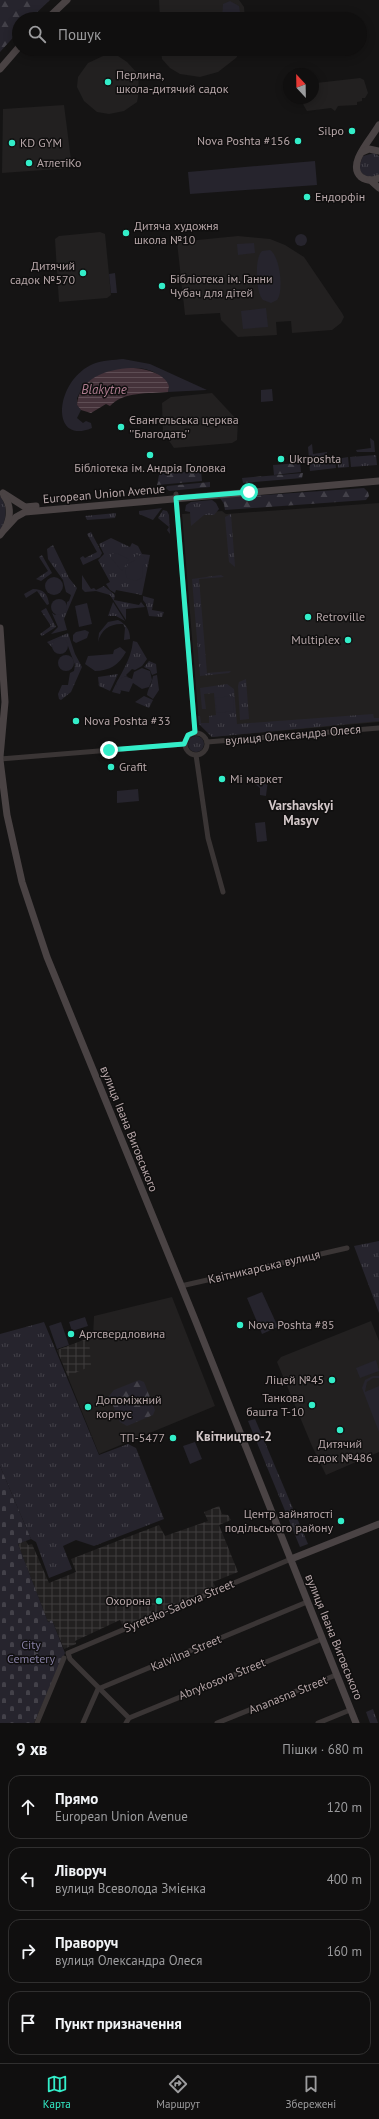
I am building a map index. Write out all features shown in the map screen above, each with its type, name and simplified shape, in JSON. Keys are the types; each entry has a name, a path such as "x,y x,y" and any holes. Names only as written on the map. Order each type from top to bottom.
{"main road":[{"path":"55,12 67,0"},
{"path":"0,69 12,55"},
{"path":"379,125 356,162 357,172 360,176 370,180 379,188"},
{"path":"360,154 369,149 379,152"},
{"path":"370,180 379,178"},
{"name":"European Union Avenue","path":"2,533 16,517 25,512 379,476"},
{"name":"European Union Avenue","path":"1,492 25,507 379,481"},
{"path":"1,492 10,511 2,533"},
{"name":"вулиця Івана Виговського","path":"0,628 5,702 0,759 7,815 32,916 57,983 181,1286 356,1723"},
{"path":"291,1559 379,1524"}],"street":[{"path":"176,496 195,732"},
{"name":"вулиця Олександра Олеся","path":"207,742 379,728"},
{"path":"195,732 203,735 207,742 204,752 196,755 188,752 184,744 188,735 195,732"},
{"path":"0,759 184,744"},
{"path":"196,755 208,838 223,892"},
{"name":"Квітникарська вулиця","path":"181,1286 347,1248"},
{"name":"Syretsko-Sadova Street","path":"98,1689 70,1659 68,1652 291,1559"},
{"name":"Kalvilna Street","path":"98,1689 307,1602"},
{"name":"Abrykosova Street","path":"129,1718 322,1639"},
{"path":"37,1723 64,1658"},
{"name":"Ananasna Street","path":"217,1723 336,1675"},
{"path":"83,1723 98,1689 129,1718 126,1723"},
{"path":"318,1723 350,1710"}],"shaded area":[{"path":"159,0 239,0 244,7 244,12 160,12"},
{"name":"Перлина, школа-дитячий садок","path":"103,56 118,56 127,62 138,74 139,91 137,102 124,111 109,114 97,112 84,101 77,87 78,77 88,63"},
{"path":"162,56 237,56 218,72 200,77 180,74 170,68 162,59"},
{"path":"360,78 364,80 368,93 365,98 362,98 362,101 357,102 357,105 338,106 335,111 331,108 307,111 303,104 319,104 319,83"},
{"path":"64,105 72,168 2,173 3,109"},
{"name":"Дитячий садок №570","path":"100,232 105,234 111,295 107,298 59,302 55,239 59,236"},
{"path":"238,236 270,239 285,245 304,257 342,313 344,317 341,323 332,330 292,333 291,321 276,322 277,335 238,337 221,320 220,313 185,315 177,242"},
{"path":"212,393 238,421 237,440 232,443 174,448 163,432 162,403 171,397"},
{"path":"379,503 379,722 212,737 199,724 182,514 222,511 226,514"},
{"path":"172,1297 215,1406 99,1454 57,1350 93,1337 94,1316"},
{"name":"Ліцей №45","path":"371,1321 379,1341 379,1452 326,1475 312,1446 277,1362 281,1357"},
{"path":"89,1338 91,1366 68,1376 57,1350"},
{"path":"219,1506 222,1514 228,1515 231,1520 219,1525 238,1572 213,1582 216,1588 123,1627 120,1620 75,1641 76,1644 64,1649 52,1620 48,1622 18,1544 26,1541 28,1545 32,1544 49,1583 76,1572 71,1559 159,1525 165,1536 208,1521 204,1512"}],"green space":[{"path":"0,0 50,0 37,12 12,12 12,39 0,52"},
{"path":"230,1 239,6 240,12 222,12 223,4"},
{"path":"374,153 379,156 379,174 370,177 364,175 359,167 363,156"},
{"path":"315,161 317,185 190,194 188,172"},
{"path":"299,234 303,234 307,240 303,246 299,246 295,242 295,238"},
{"path":"254,243 255,253 238,255 237,244"},
{"path":"270,250 276,259 280,274 279,296 277,300 271,303 263,300 257,284 259,255 262,251"},
{"path":"115,273 117,293 111,293 109,274"},
{"path":"266,308 268,327 243,329 241,311"},
{"path":"123,359 150,364 207,390 168,392 169,386 160,376 150,370 139,368 117,372 83,386 77,398 77,405 81,410 77,418 83,423 86,421 91,423 92,428 78,431 69,428 64,420 62,409 64,396 70,384 80,372 93,364"},
{"path":"272,389 273,401 261,402 261,390"},
{"path":"370,438 374,441 375,452 357,452 356,450 371,448"},
{"path":"312,444 313,454 327,452 327,455 309,458 308,447"},
{"path":"376,455 377,465 351,467 350,457"},
{"path":"348,457 349,467 338,468 337,459"},
{"path":"335,459 336,468 310,471 309,461"},
{"path":"300,463 301,472 274,475 273,465"},
{"path":"160,470 171,473 201,471 202,481 157,485"},
{"path":"303,473 302,478 243,483 242,478"},
{"path":"210,482 210,487 169,491 166,488 167,486"},
{"path":"364,488 368,492 369,496 366,500 225,510 224,504 220,498"},
{"path":"0,496 3,500 6,513 0,530"},
{"path":"212,500 216,503 219,509 214,515 204,515 191,526 190,512 185,511 186,505 191,502"},
{"path":"162,508 153,520 139,514 139,511"},
{"path":"163,510 167,511 169,515 170,534 167,530 169,527 158,518"},
{"path":"116,513 115,518 87,520 85,516"},
{"path":"231,514 235,567 229,562 225,517"},
{"path":"91,532 102,553 100,557 83,565 80,558 83,556 85,558 97,552 87,534"},
{"path":"111,538 130,547 132,543 138,546 142,554 150,555 142,595 116,590 115,593 110,590 106,584 110,582 98,560 104,554 99,544"},
{"path":"53,545 69,578 77,588 64,619 67,630 51,634 58,627 52,613 55,615 67,605 71,595 66,592 63,580 48,559 47,549"},
{"path":"116,553 129,559 122,571 111,558 111,554"},
{"path":"135,554 144,557 146,562 142,567 143,577 136,581 127,578 125,571 128,564 135,560"},
{"path":"42,555 52,573 41,581 36,579 48,571 39,557"},
{"path":"82,575 91,589 94,588 96,590 104,586 115,595 114,600 139,605 141,602 145,607 126,609 126,620 110,595 96,591 85,592 82,589"},
{"path":"221,575 224,577 199,579 207,673 231,671 229,673 200,676 192,579"},
{"path":"54,577 60,580 63,586 60,592 54,595 48,592 45,586 48,580"},
{"path":"33,589 42,591 46,595 49,604 47,605 37,591 26,598 24,594"},
{"path":"143,596 154,599 152,610 164,612 162,617 149,616"},
{"path":"56,599 62,599 67,604 65,613 62,615 56,615 51,610 51,604"},
{"path":"113,602 125,621 116,616 108,616"},
{"path":"87,603 92,624 79,627 75,606"},
{"path":"46,608 56,627 42,636 40,634 51,626 41,611"},
{"path":"118,620 123,623 127,628 130,639 124,640 125,628 123,624 119,624 104,630 99,637 98,642 99,633 108,622"},
{"path":"85,630 89,632 87,638 76,643 73,641 73,635 76,632"},
{"path":"68,633 75,654 82,667 71,692 61,700 59,699 58,694 62,685 68,685 70,673 74,671 75,665 68,646 52,645 53,648 47,642"},
{"path":"60,638 66,640 68,646 66,652 60,654 54,652 52,646 54,640"},
{"path":"133,641 137,642 147,659 142,666 135,670 132,669 126,675 128,677 125,676 116,684 121,691 120,694 112,692 115,685 128,661"},
{"path":"120,647 126,652 123,657 117,664 105,670 95,671 85,664 88,656 113,654 114,650"},
{"path":"66,655 72,657 74,663 72,669 66,671 60,669 58,663 60,657"},
{"path":"149,661 156,664 157,673 152,675 150,670 144,667"},
{"path":"142,668 150,671 152,680 149,687 142,689 133,683 129,692 119,690 116,684 118,680 125,676 132,679 134,672"},
{"path":"118,674 110,691 99,686 98,677"},
{"path":"157,675 159,690 153,699 147,695 153,676"},
{"path":"246,679 249,719 240,720 238,686 239,682"},
{"path":"227,684 234,689 237,724 373,714 374,718 379,718 379,721 212,737 199,724 198,716 200,716 201,723 209,723 209,716 216,715 214,693 204,694 206,709 202,709 200,688"},
{"path":"144,696 153,700 149,708 135,702"},
{"path":"233,696 234,711 217,713 215,698"},
{"path":"196,736 203,741 204,744 199,751 196,752 189,747 188,744 193,737"},
{"path":"261,776 268,780 266,796 260,795 260,788 255,784 255,779"},
{"path":"138,789 139,801 117,803 117,791"},
{"path":"265,822 267,841 257,842 255,823"},
{"path":"379,1241 379,1313 354,1246"},
{"path":"262,1292 278,1327 262,1334 247,1298"},
{"path":"85,1317 88,1326 72,1331 69,1322"},
{"path":"44,1322 99,1455 128,1444 136,1448 164,1519 94,1546 76,1540 63,1546 72,1569 49,1578 36,1542 31,1539 0,1466 0,1334"},
{"path":"61,1322 69,1345 57,1349 49,1326"},
{"path":"376,1360 379,1371 360,1378 356,1368"},
{"path":"373,1376 379,1376 379,1378 373,1378 367,1382 365,1392 379,1386 379,1432 362,1388 365,1380"},
{"path":"139,1380 144,1382 155,1410 153,1415 127,1426 120,1422 109,1396 114,1390"},
{"path":"255,1419 308,1544 300,1547 248,1421"},
{"path":"195,1442 202,1459 190,1464 183,1446"},
{"name":"City Cemetery","path":"0,1466 31,1539 18,1544 48,1622 52,1620 65,1653 34,1723 0,1723"},
{"path":"373,1709 378,1723 370,1723 366,1712"}],"water":[{"name":"Blakytne","path":"131,368 147,370 163,378 167,381 169,386 168,392 145,393 129,396 116,401 110,406 106,404 91,413 81,410 77,405 83,388 96,377 113,370"}],"place":[{"name":"Перлина, школа-дитячий садок","path":"108,82"},
{"name":"Silpo","path":"352,131"},
{"name":"Nova Poshta #156","path":"298,141"},
{"name":"KD GYM","path":"12,143"},
{"name":"АтлетіКо","path":"29,163"},
{"name":"Ендорфін","path":"307,197"},
{"name":"Дитяча художня школа №10","path":"126,233"},
{"name":"Дитячий садок №570","path":"83,273"},
{"name":"Бібліотека ім. Ганни Чубач для дітей","path":"162,286"},
{"name":"Євангельська церква ''Благодать''","path":"121,427"},
{"name":"Бібліотека ім. Андрія Головка","path":"150,455"},
{"name":"Ukrposhta","path":"281,459"},
{"name":"Retroville","path":"308,617"},
{"name":"Multiplex","path":"348,640"},
{"name":"Nova Poshta #33","path":"76,721"},
{"name":"Grafit","path":"111,767"},
{"name":"Mi маркет","path":"222,779"},
{"name":"Nova Poshta #85","path":"240,1325"},
{"name":"Артсвердловина","path":"71,1334"},
{"name":"Ліцей №45","path":"332,1380"},
{"name":"Танкова башта Т-10","path":"312,1405"},
{"name":"Допоміжний корпус","path":"88,1407"},
{"name":"Дитячий садок №486","path":"340,1430"},
{"name":"ТП-5477","path":"173,1438"},
{"name":"Центр зайнятості подільського району","path":"341,1521"},
{"name":"Охорона","path":"159,1601"}],"district":[{"name":"Varshavskyi Masyv","path":"301,812"},
{"name":"Квітництво-2","path":"234,1436"}],"route":[{"path":"109,750 184,744 188,735 195,732 176,498 249,492"}]}
